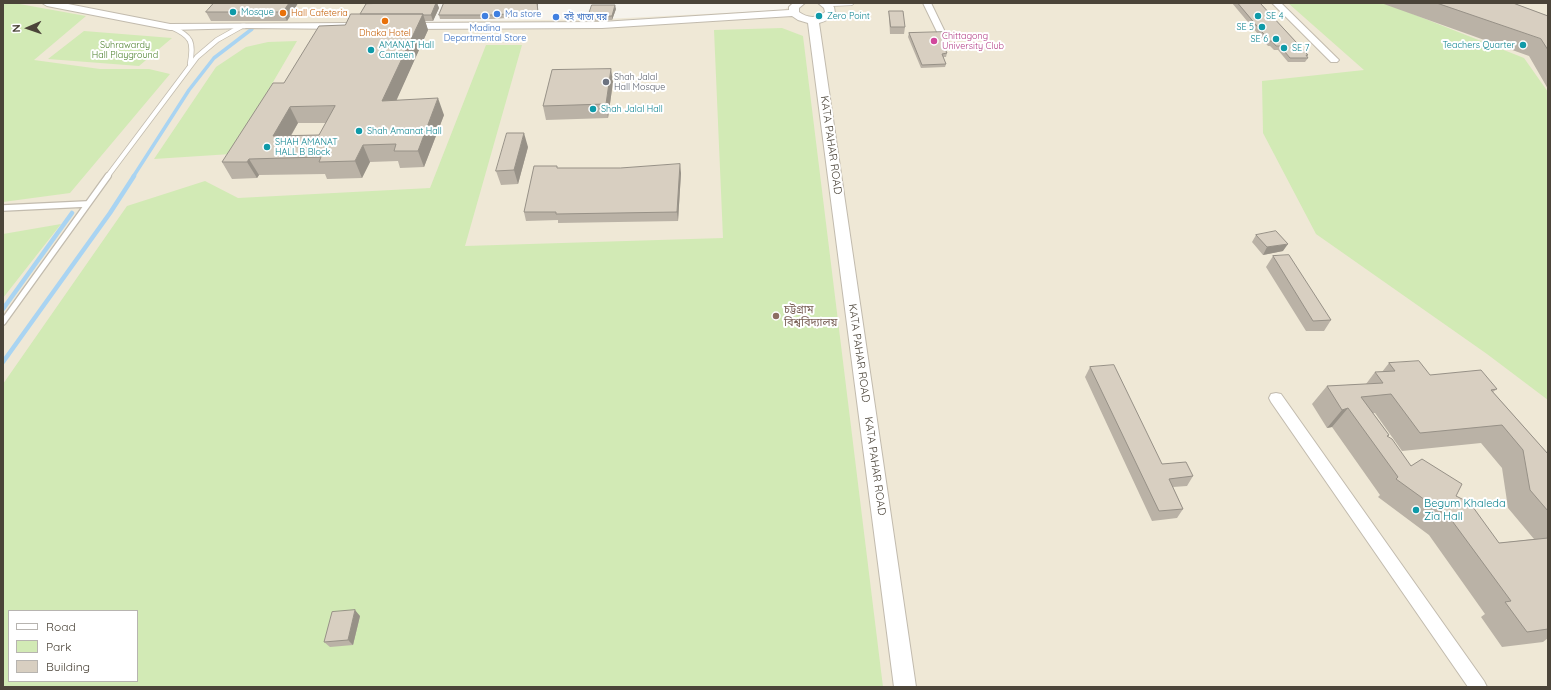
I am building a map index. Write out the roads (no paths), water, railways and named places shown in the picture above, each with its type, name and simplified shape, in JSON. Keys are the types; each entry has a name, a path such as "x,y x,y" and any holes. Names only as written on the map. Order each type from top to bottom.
{"street":[{"path":"47,3 170,27 364,26"},
{"path":"794,12 794,7 800,3"},
{"path":"927,3 941,32"},
{"path":"1276,3 1334,60"},
{"path":"396,26 602,25 794,12 814,26 828,15 831,10 825,4"},
{"name":"KATA PAHAR ROAD","path":"814,26 905,687"},
{"path":"1276,398 1478,687"}],"lane":[{"path":"825,4 851,3"},
{"path":"3,322 86,204 190,65 203,50 214,41 246,26"},
{"path":"170,27 183,32 190,38 194,47 190,65"},
{"path":"3,208 86,204"}],"waterway":[{"path":"133,177 189,90 214,58 252,29"},
{"path":"3,362 110,213 134,176"},
{"path":"3,309 72,213"}],"place":[{"name":"Mosque","path":"233,12"},
{"name":"Hall Cafeteria","path":"283,13"},
{"name":"Ma store","path":"497,14"},
{"name":"Madina Departmental Store","path":"485,16"},
{"name":"Zero Point","path":"819,16"},
{"name":"SE 4","path":"1258,16"},
{"name":"বই খাতা ঘর","path":"556,17"},
{"name":"Dhaka Hotel","path":"385,21"},
{"name":"SE 5","path":"1262,27"},
{"name":"SE 6","path":"1276,39"},
{"name":"Chittagong University Club","path":"934,41"},
{"name":"Teachers Quarter","path":"1523,45"},
{"name":"SE 7","path":"1284,48"},
{"name":"AMANAT Hall Canteen","path":"371,50"},
{"name":"Shah Jalal Hall Mosque","path":"606,82"},
{"name":"Shah Jalal Hall","path":"593,109"},
{"name":"Shah Amanat Hall","path":"359,131"},
{"name":"SHAH AMANAT HALL B Block","path":"267,147"},
{"name":"চট্টগ্রাম বিশ্ববিদ্যালয়","path":"776,316"},
{"name":"Begum Khaleda Zia Hall","path":"1416,510"}],"park label":[{"name":"Suhrawardy Hall Playground","path":"125,50"}]}
